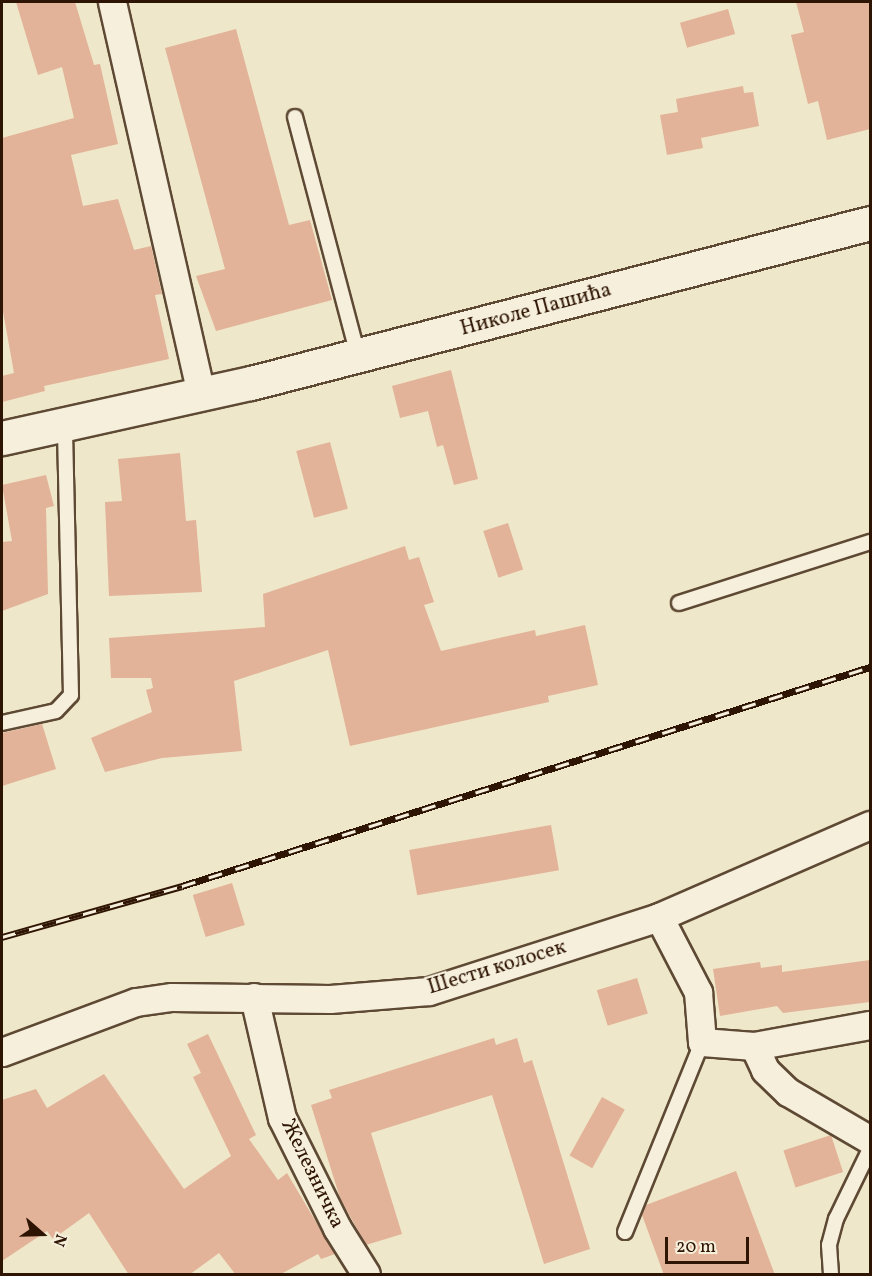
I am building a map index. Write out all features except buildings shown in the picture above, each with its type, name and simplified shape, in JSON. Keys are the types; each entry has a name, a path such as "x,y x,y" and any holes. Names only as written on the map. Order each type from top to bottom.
{"main road":[{"name":"Николе Пашића","path":"2,438 201,395 870,223"}],"street":[{"path":"112,2 201,395"},
{"name":"Шести колосек","path":"2,1052 136,1002 172,997 330,999 429,991 659,917 870,825"},
{"path":"659,917 698,992 702,1042 754,1046 870,1025"},
{"name":"Железничка","path":"254,997 282,1118 337,1228 366,1275"},
{"path":"754,1046 765,1070 788,1092 870,1140"}],"lane":[{"path":"296,117 358,356"},
{"path":"2,723 56,711 70,695 65,423"},
{"path":"679,603 870,542"},
{"path":"625,1232 702,1042"},
{"path":"831,1275 829,1245 836,1219 870,1149"}],"railway":[{"path":"2,937 182,886 870,667"}]}
